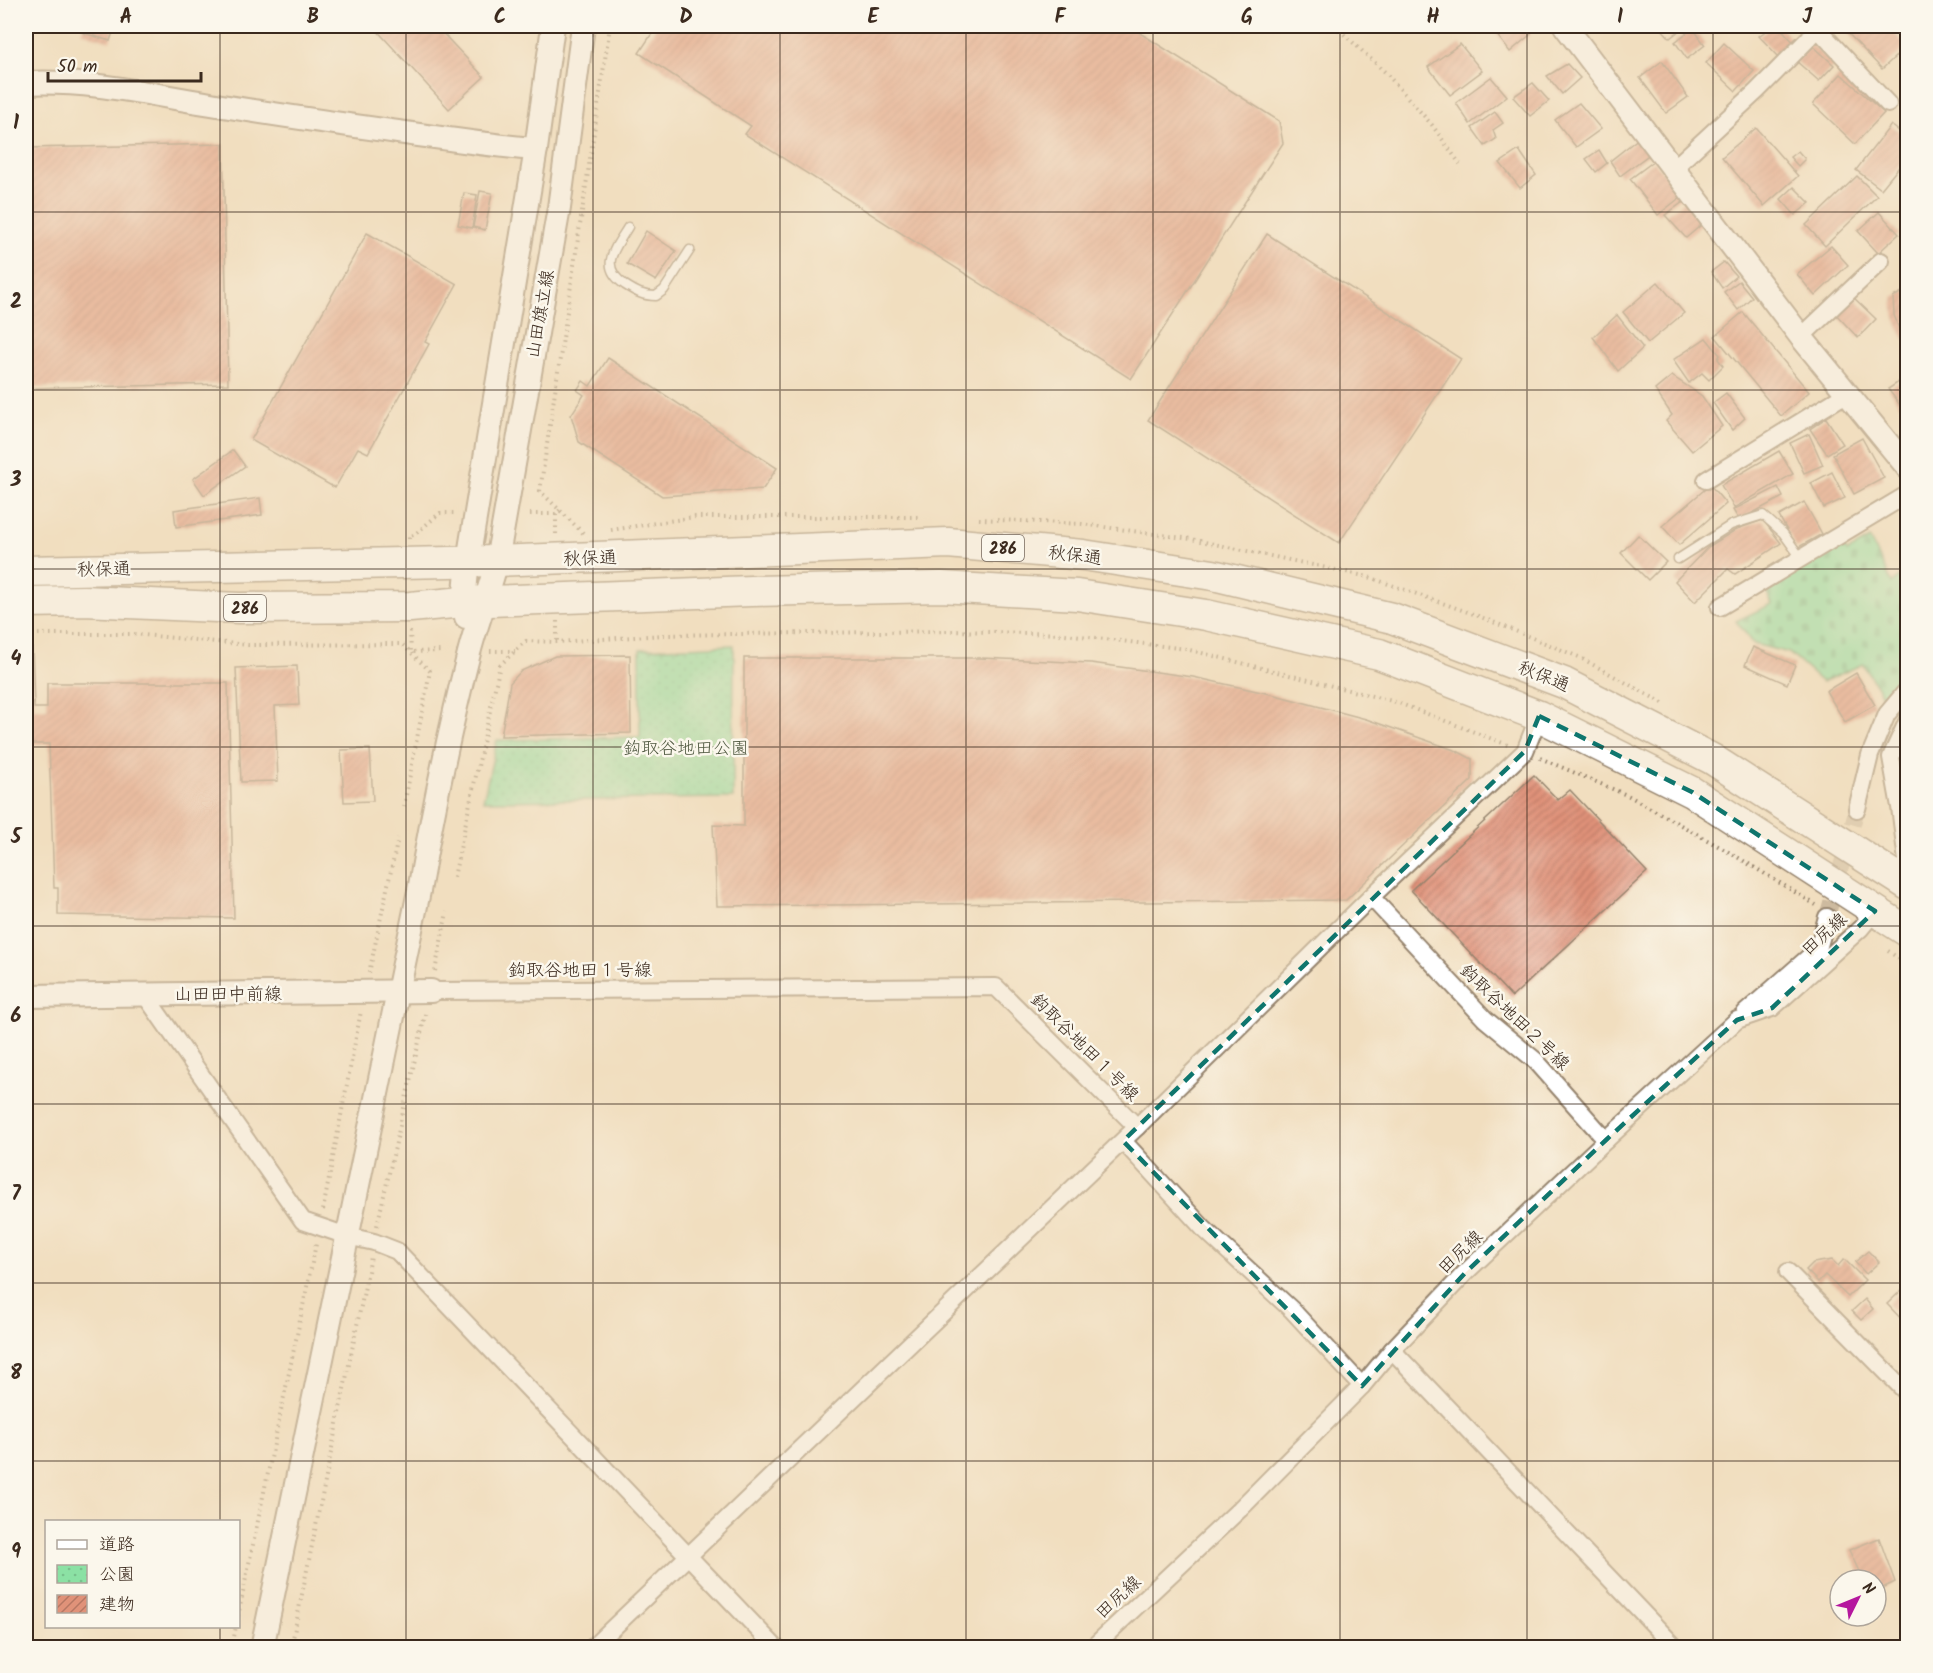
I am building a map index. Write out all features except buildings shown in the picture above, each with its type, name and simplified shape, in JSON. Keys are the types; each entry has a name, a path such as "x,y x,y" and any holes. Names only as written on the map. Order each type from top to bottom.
{"highway":[{"name":"秋保通","path":"26,571 483,561 948,543 1083,555 1213,575 1392,618 1564,683 1713,759 1902,881"},
{"name":"秋保通","path":"26,602 84,601 238,608 410,607 475,602 751,591 941,587 1077,595 1206,615 1379,654 1539,716 1692,792 1867,921 1908,933"}],"street":[{"name":"山田旗立線","path":"483,561 553,26"},
{"name":"山田旗立線","path":"262,1647 398,992 430,826 480,651 475,602 559,208 583,26"},
{"path":"1565,26 1801,337 1908,468"},
{"path":"1674,168 1757,91 1819,27 1888,104"},
{"path":"26,83 60,81 114,86 208,104 334,123 503,147 536,149"},
{"path":"1801,337 1881,261"},
{"path":"1706,480 1846,394"},
{"path":"1720,607 1908,494"},
{"path":"1857,809 1870,755 1887,714 1908,689"},
{"name":"鈎取谷地田１号線","path":"431,991 996,987 1137,1127 1371,897 1525,751 1539,716"},
{"path":"1902,881 1907,861 1891,757 1908,720"},
{"name":"鈎取谷地田２号線","path":"1371,897 1485,1019 1536,1061 1606,1140"},
{"path":"1737,1020 1818,949 1823,912"},
{"name":"田尻線","path":"1092,1647 1240,1509 1362,1386 1392,1350 1465,1273 1606,1140 1737,1020 1772,1008 1867,921"},
{"name":"山田田中前線","path":"26,996 431,991"},
{"path":"145,995 303,1221 397,1251 776,1647"},
{"path":"592,1647 1137,1127"},
{"path":"1123,1141 1203,1228 1292,1310 1362,1386"},
{"path":"1788,1272 1908,1395"},
{"path":"1392,1350 1676,1647"}],"lane":[{"path":"627,227 611,255 610,267 612,274 618,280 640,294 656,296 664,290 690,250"},
{"path":"1678,559 1731,525 1763,515 1783,533 1801,558"}],"path":[{"path":"584,534 540,491 610,26"},
{"path":"1335,26 1385,72 1432,125 1460,164"},
{"path":"530,514 556,514 560,510"},
{"path":"409,546 409,536 414,535 440,513"},
{"path":"556,514 556,536"},
{"path":"606,530 695,517 920,517"},
{"path":"973,519 1082,524 1191,539 1369,577 1476,615 1579,657 1670,707"},
{"path":"557,617 557,642"},
{"path":"410,630 411,652"},
{"path":"454,877 500,665 526,641 557,642 664,634 954,631 1065,634 1186,649 1396,702 1525,751 1629,796 1734,855 1823,912"},
{"path":"26,634 133,634 248,645 402,644 430,671 404,806"},
{"path":"411,652 443,651"},
{"path":"480,651 515,651"},
{"path":"367,982 398,838"},
{"path":"291,1647 374,1242 447,912"},
{"path":"1867,921 1908,965"},
{"path":"240,1606 363,1004"},
{"path":"359,1022 367,1024"},
{"path":"232,1647 236,1628"}],"highlighted area":[{"path":"1539,716 1692,792 1875,911 1772,1008 1737,1020 1606,1140 1465,1273 1362,1386 1123,1141 1525,751"}],"green space":[{"path":"1870,539 1892,583 1907,571 1907,672 1882,695 1863,664 1822,682 1789,653 1754,644 1736,621 1772,604 1765,588 1843,544 1847,552"},
{"name":"鈎取谷地田公園","path":"734,645 733,798 483,801 497,740 640,737 640,649"}],"tunnel":[{"path":"1827,917 1857,809"}]}
